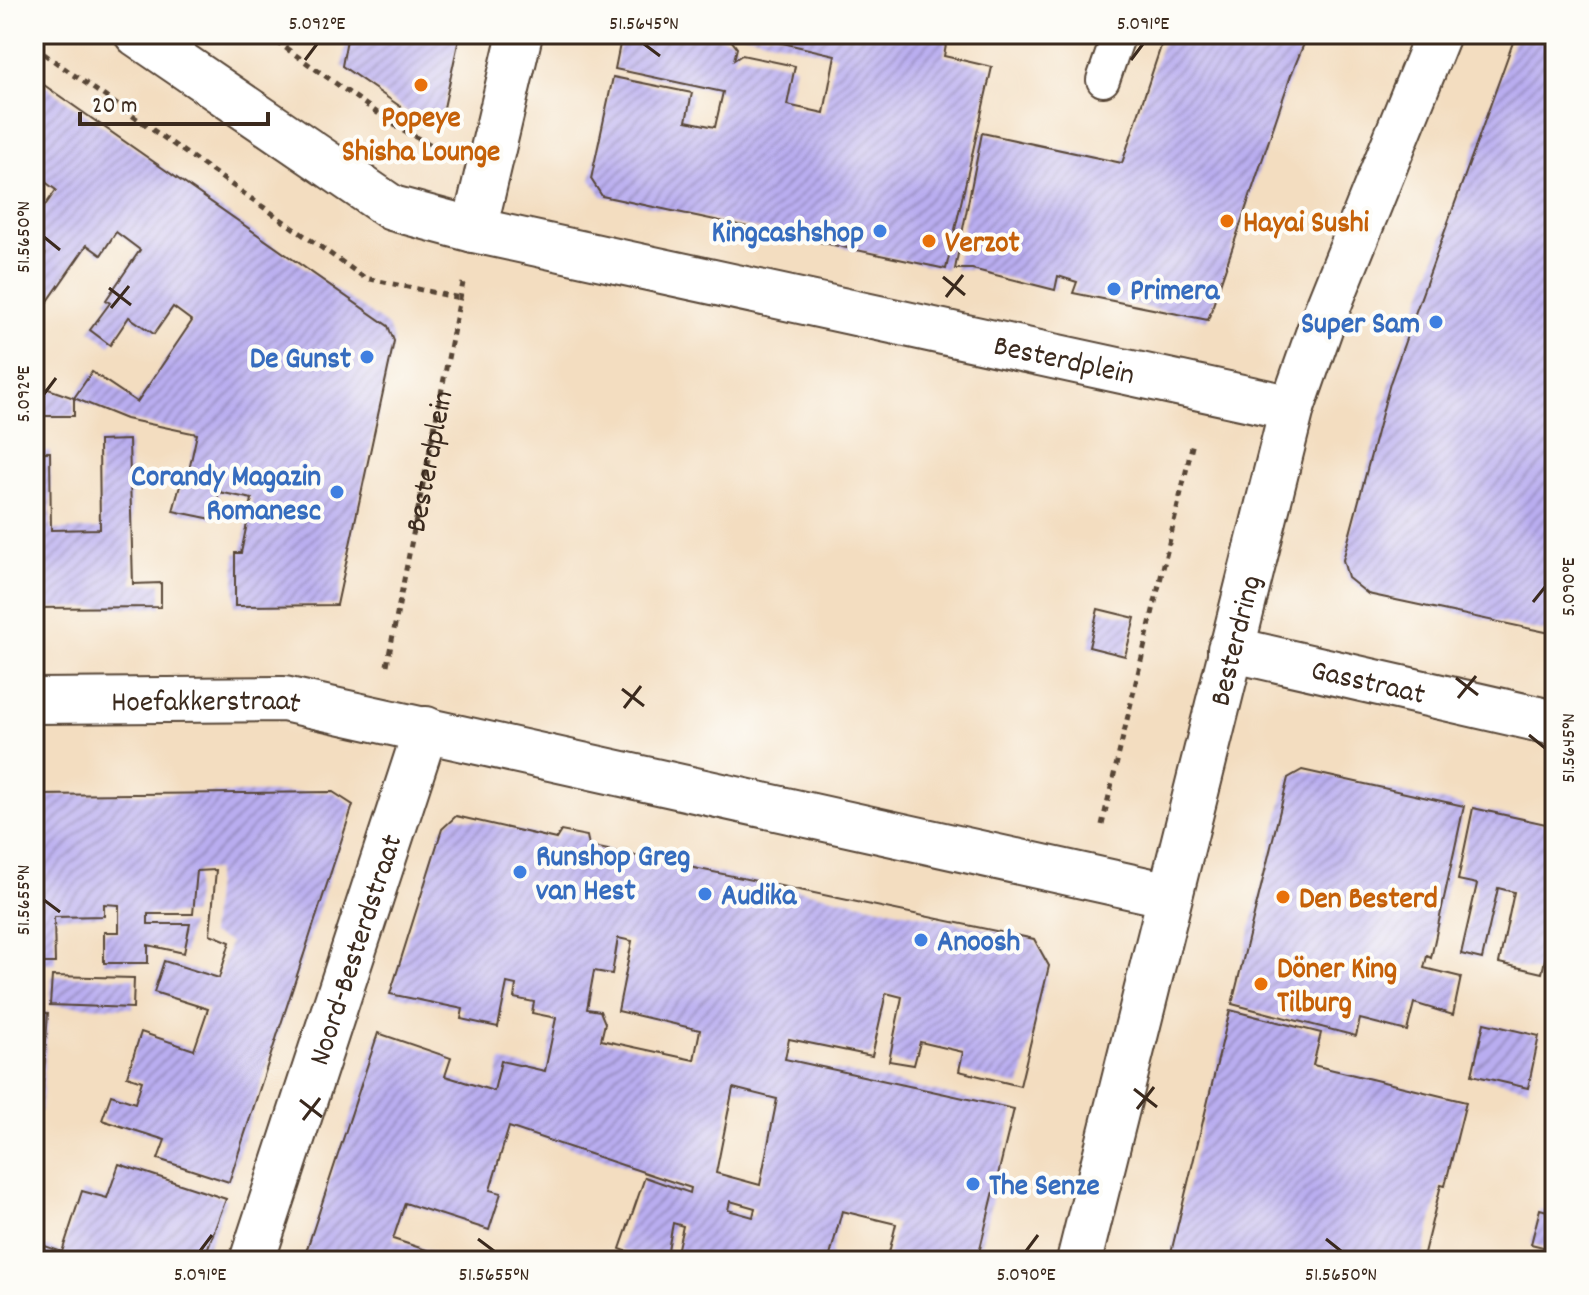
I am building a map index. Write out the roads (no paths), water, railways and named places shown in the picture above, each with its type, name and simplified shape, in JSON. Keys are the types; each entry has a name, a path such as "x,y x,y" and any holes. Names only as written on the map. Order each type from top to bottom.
{"street":[{"path":"137,34 392,208 474,230 520,34"},
{"name":"Besterdring","path":"1079,1261 1292,408 1324,317 1438,34"},
{"name":"Besterdplein","path":"474,230 1292,408"},
{"name":"Gasstraat","path":"1230,649 1555,723"},
{"name":"Hoefakkerstraat","path":"34,701 284,699 426,729"},
{"path":"426,729 1169,895"},
{"name":"Noord-Besterdstraat","path":"252,1261 426,729"}],"lane":[{"path":"1103,80 1119,34"}],"place":[{"name":"Popeye Shisha Lounge","path":"421,85"},
{"name":"Hayai Sushi","path":"1227,221"},
{"name":"Kingcashshop","path":"880,231"},
{"name":"Verzot","path":"929,241"},
{"name":"Primera","path":"1114,289"},
{"name":"Super Sam","path":"1436,322"},
{"name":"De Gunst","path":"367,357"},
{"name":"Corandy Magazin Romanesc","path":"337,492"},
{"name":"Runshop Greg van Hest","path":"520,872"},
{"name":"Audika","path":"705,894"},
{"name":"Den Besterd","path":"1283,897"},
{"name":"Anoosh","path":"921,940"},
{"name":"Döner King Tilburg","path":"1261,984"},
{"name":"The Senze","path":"973,1184"}]}
